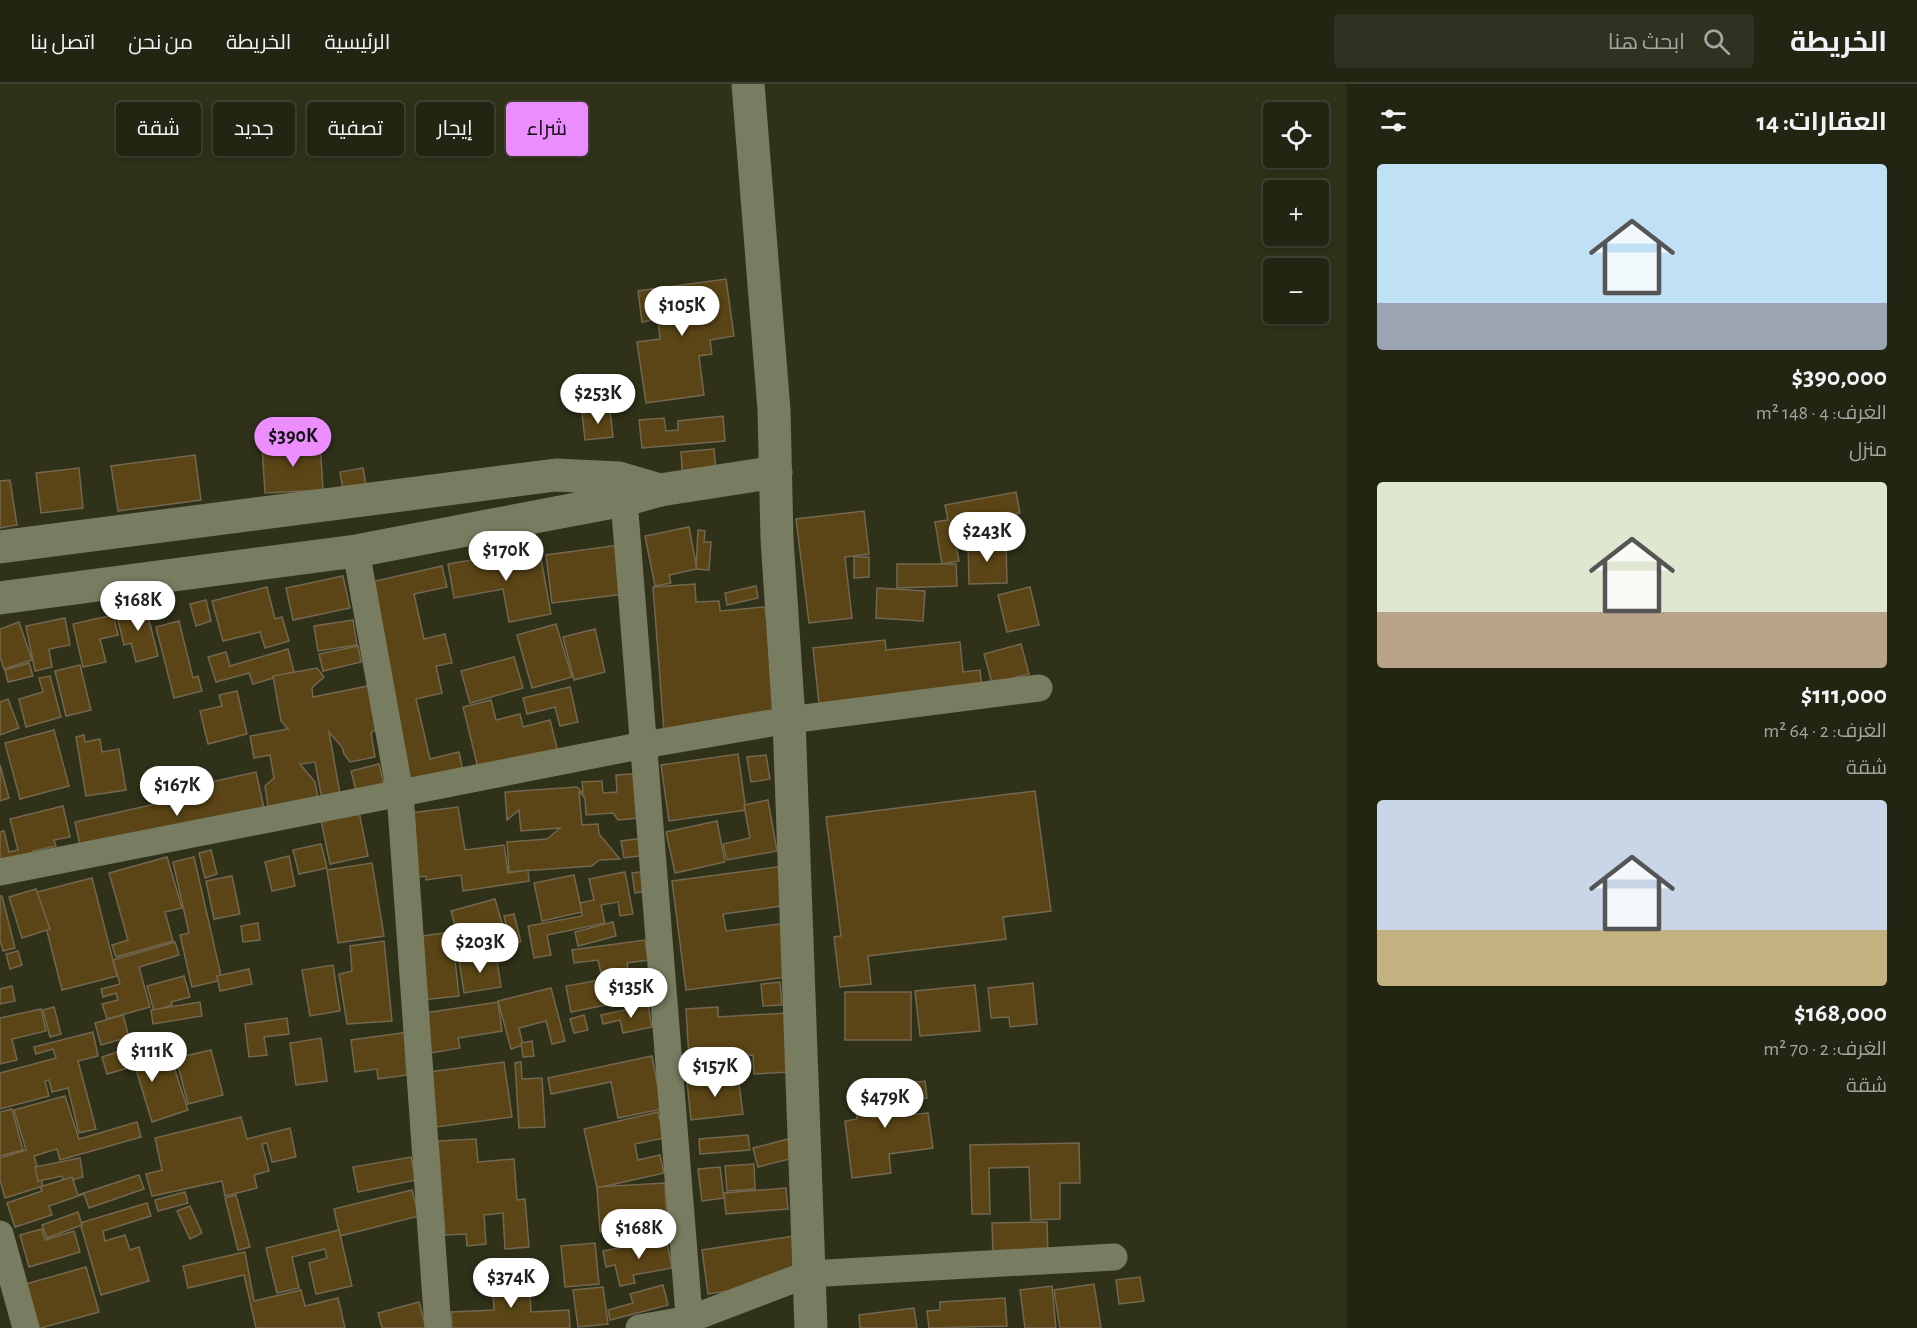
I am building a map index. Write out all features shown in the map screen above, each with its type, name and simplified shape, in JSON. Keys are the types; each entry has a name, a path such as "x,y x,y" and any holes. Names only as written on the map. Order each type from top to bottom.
{"main road":[{"path":"725,84 754,391 771,474 777,539 789,720 811,1328"},
{"path":"748,84 774,410 771,474"},
{"path":"0,547 556,475 621,489 660,490 771,474"},
{"path":"0,598 356,551 621,489"}],"street":[{"path":"621,489 644,745 690,1324"},
{"path":"356,551 400,793 438,1328"},
{"path":"0,872 644,745 789,720 1040,688"},
{"path":"0,1234 26,1328"},
{"path":"639,1328 690,1324 808,1274 1114,1257"}],"building":[{"path":"726,279 734,336 710,340 712,354 699,356 704,395 646,403 637,342 660,339 658,319 642,322 638,291"},
{"path":"610,410 613,437 585,440 582,413"},
{"path":"723,416 725,441 642,448 639,420 664,418 666,431 678,430 678,421"},
{"path":"320,442 323,490 265,493 262,445"},
{"path":"714,449 717,482 683,485 681,452"},
{"path":"195,455 201,500 118,511 111,466"},
{"path":"79,468 83,508 41,513 36,473"},
{"path":"363,468 366,485 343,489 340,472"},
{"path":"10,480 17,525 0,528 0,481"},
{"path":"1016,492 1020,513 952,526 959,561 942,564 935,522 948,520 945,505"},
{"path":"864,511 869,554 845,557 852,618 809,623 796,519"},
{"path":"689,527 697,569 669,575 671,583 655,586 645,536"},
{"path":"698,530 705,531 704,542 711,542 709,570 696,569"},
{"path":"1006,542 1007,583 969,584 968,543"},
{"path":"619,545 625,594 552,603 546,555"},
{"path":"539,548 551,614 509,622 503,589 454,598 448,564"},
{"path":"854,557 869,557 869,577 854,578"},
{"path":"897,564 956,564 957,586 897,588"},
{"path":"442,566 447,587 414,594 424,639 445,634 452,663 436,666 442,693 416,699 430,759 459,752 464,776 411,787 367,583"},
{"path":"343,576 350,608 293,620 286,588"},
{"path":"695,584 696,602 719,601 720,611 765,607 781,727 664,732 653,587"},
{"path":"756,586 758,598 727,605 725,593"},
{"path":"267,587 275,619 282,617 289,641 265,648 260,632 223,641 212,601"},
{"path":"1030,587 1039,625 1007,632 998,595"},
{"path":"877,588 925,591 923,621 876,618"},
{"path":"206,600 211,621 196,626 190,604"},
{"path":"145,604 158,656 136,662 131,643 124,645 116,612"},
{"path":"113,615 118,635 100,639 106,662 83,667 73,624"},
{"path":"65,618 70,645 49,649 52,667 35,671 26,626"},
{"path":"353,620 357,645 318,651 314,626"},
{"path":"179,621 193,678 198,676 202,691 174,698 156,627"},
{"path":"19,622 32,660 4,669 0,657 0,629"},
{"path":"556,624 572,677 532,688 517,635"},
{"path":"595,629 605,672 574,680 563,637"},
{"path":"885,640 886,650 960,642 963,672 980,670 983,701 820,713 813,648"},
{"path":"1021,644 1029,674 992,683 984,654"},
{"path":"358,646 361,662 323,671 319,654"},
{"path":"288,649 294,672 253,684 249,673 216,682 208,657 226,652 230,666"},
{"path":"514,657 523,688 470,703 461,671"},
{"path":"29,663 33,676 8,682 5,670"},
{"path":"80,665 91,710 66,716 55,671"},
{"path":"317,668 324,677 312,688 313,697 368,686 376,729 371,733 375,757 350,762 342,747 329,732 341,799 327,801 321,794 315,762 300,764 315,782 319,804 268,807 265,786 274,778 270,755 254,758 250,736 288,729 281,721 273,676"},
{"path":"50,676 61,717 26,727 19,699 43,692 39,678"},
{"path":"570,687 578,722 560,726 555,707 527,714 523,698"},
{"path":"237,691 247,734 208,744 200,711 222,706 219,695"},
{"path":"8,699 19,728 0,735 0,702"},
{"path":"491,700 496,720 520,714 523,727 550,720 560,760 481,780 463,707"},
{"path":"54,730 69,786 20,799 5,743"},
{"path":"84,735 85,742 100,739 102,752 119,749 126,790 86,796 76,737"},
{"path":"738,754 746,810 669,821 661,765"},
{"path":"766,755 770,779 751,782 747,757"},
{"path":"379,764 386,792 358,799 351,771"},
{"path":"0,765 9,798 0,801"},
{"path":"172,769 178,784 162,790 156,775"},
{"path":"256,772 267,822 82,855 75,822 213,791 211,782"},
{"path":"648,773 651,817 618,820 613,813 586,815 585,798 579,792 582,825 598,824 599,834 620,859 599,860 592,866 509,872 507,842 547,839 560,828 521,831 519,810 507,820 505,792 577,787 583,793 582,782 602,781 603,793 617,792 616,775"},
{"path":"1035,791 1051,911 1003,917 1006,939 868,956 871,984 840,987 834,937 841,936 826,817"},
{"path":"768,800 777,851 727,860 723,844 750,838 744,805"},
{"path":"63,806 70,837 54,840 56,846 33,851 37,866 0,875 0,832 4,831 9,852 18,850 10,819"},
{"path":"458,807 465,850 504,845 508,873 528,870 529,881 463,891 461,875 426,880 426,876 411,878 402,814"},
{"path":"359,812 368,856 330,864 321,820"},
{"path":"717,821 725,862 675,873 666,832"},
{"path":"643,838 646,855 624,858 621,841"},
{"path":"321,844 327,868 299,874 293,850"},
{"path":"211,850 217,874 205,878 199,853"},
{"path":"289,856 295,886 272,891 265,862"},
{"path":"167,857 182,908 165,912 173,941 116,957 112,945 128,940 109,873"},
{"path":"194,857 222,980 192,987 180,935 189,933 173,862"},
{"path":"372,863 384,936 338,943 327,870"},
{"path":"784,866 789,905 723,914 726,931 795,922 802,975 686,990 672,881"},
{"path":"648,871 651,890 635,893 632,873"},
{"path":"625,872 633,914 620,916 618,902 601,905 605,923 547,935 551,955 534,958 528,926 582,916 580,903 594,900 589,879"},
{"path":"574,875 582,912 542,921 534,883"},
{"path":"232,876 240,914 214,919 206,881"},
{"path":"92,878 117,976 62,990 37,892"},
{"path":"36,889 50,929 22,938 9,897"},
{"path":"0,896 2,896 15,948 3,951 0,940"},
{"path":"495,899 506,937 481,944 476,925 465,928 469,940 460,943 451,911"},
{"path":"514,914 521,942 511,944 504,916"},
{"path":"613,922 616,936 578,946 575,932"},
{"path":"258,923 260,940 243,942 241,926"},
{"path":"452,932 459,996 421,1000 414,937"},
{"path":"645,940 648,960 627,963 628,969 601,973 598,960 574,963 572,950"},
{"path":"384,941 392,1021 347,1024 339,974 352,971 350,946"},
{"path":"175,942 179,955 139,967 150,1007 107,1019 102,1004 118,1000 116,993 103,997 101,989 120,984 113,960"},
{"path":"18,951 22,965 10,969 6,954"},
{"path":"496,954 501,987 464,993 459,960"},
{"path":"333,965 340,1011 310,1016 302,970"},
{"path":"249,969 252,984 220,991 217,976"},
{"path":"649,971 652,986 624,992 626,1001 571,1012 566,986"},
{"path":"184,976 190,997 171,1002 172,1005 154,1011 147,986"},
{"path":"780,982 782,1005 763,1006 761,984"},
{"path":"1033,983 1037,1024 1010,1027 1009,1017 991,1018 988,988"},
{"path":"975,985 980,1031 920,1036 915,991"},
{"path":"12,986 15,1001 0,1004 0,989"},
{"path":"551,988 565,1041 552,1044 546,1021 519,1028 523,1045 511,1049 498,1001"},
{"path":"845,992 911,992 911,1040 845,1040"},
{"path":"200,1002 202,1016 153,1024 151,1010"},
{"path":"498,1002 502,1031 458,1038 460,1048 431,1053 425,1013"},
{"path":"648,1005 652,1027 623,1033 620,1020 603,1024 601,1015"},
{"path":"54,1007 61,1034 50,1037 43,1010"},
{"path":"718,1007 718,1017 786,1013 790,1072 754,1074 753,1055 689,1058 686,1009"},
{"path":"41,1009 46,1031 12,1039 17,1060 0,1064 0,1018"},
{"path":"123,1015 129,1037 101,1045 95,1023"},
{"path":"584,1015 588,1030 574,1033 570,1019"},
{"path":"287,1018 289,1034 264,1037 267,1055 249,1057 245,1024"},
{"path":"93,1032 98,1056 78,1061 96,1129 79,1133 68,1088 52,1092 49,1080 45,1081 49,1096 0,1109 0,1073 56,1058 53,1049 36,1054 34,1047"},
{"path":"408,1032 414,1074 378,1079 377,1069 355,1072 351,1040"},
{"path":"321,1038 327,1081 296,1085 290,1043"},
{"path":"532,1041 534,1056 523,1057 521,1043"},
{"path":"136,1046 143,1067 171,1058 188,1110 152,1122 135,1066 107,1074 102,1057"},
{"path":"211,1050 223,1095 188,1104 176,1058"},
{"path":"652,1056 662,1109 618,1118 611,1082 551,1094 548,1078"},
{"path":"504,1062 512,1117 436,1127 429,1072"},
{"path":"521,1062 522,1079 542,1078 545,1127 519,1128 515,1063"},
{"path":"738,1076 743,1114 691,1120 687,1082"},
{"path":"925,1081 927,1098 871,1105 872,1118 928,1113 933,1148 889,1154 891,1173 852,1178 845,1121 857,1119 854,1090"},
{"path":"65,1096 79,1139 137,1122 141,1137 60,1160 57,1149 34,1156 43,1186 5,1198 0,1180 0,1158 26,1150 14,1110"},
{"path":"12,1109 23,1150 0,1156 0,1112"},
{"path":"658,1112 664,1138 635,1144 638,1160 660,1155 664,1173 597,1188 584,1129"},
{"path":"241,1117 247,1139 290,1128 296,1157 272,1162 267,1143 262,1144 269,1171 254,1175 257,1188 225,1196 222,1181 152,1196 146,1174 162,1170 155,1138"},
{"path":"748,1135 750,1150 700,1154 699,1139"},
{"path":"792,1138 797,1157 758,1167 753,1148"},
{"path":"476,1139 478,1162 514,1159 517,1200 525,1199 529,1247 505,1249 503,1213 484,1215 486,1244 467,1246 466,1234 445,1235 438,1141"},
{"path":"1079,1143 1080,1183 1060,1183 1060,1219 1031,1220 1029,1167 989,1168 990,1214 972,1214 970,1145"},
{"path":"411,1157 416,1180 358,1192 353,1167"},
{"path":"80,1158 83,1177 64,1182 62,1176 38,1181 35,1167"},
{"path":"754,1164 755,1189 727,1191 725,1166"},
{"path":"720,1167 724,1198 702,1201 698,1169"},
{"path":"139,1175 144,1189 89,1208 84,1194 49,1206 52,1215 15,1227 7,1203 42,1191 40,1187 72,1177 78,1195"},
{"path":"665,1183 667,1228 600,1232 597,1187"},
{"path":"786,1188 788,1209 726,1214 724,1193"},
{"path":"412,1190 419,1216 340,1236 334,1209"},
{"path":"185,1192 188,1203 158,1211 155,1200"},
{"path":"236,1195 250,1247 238,1250 225,1198"},
{"path":"147,1203 151,1216 103,1231 105,1241 125,1235 130,1250 139,1247 149,1281 101,1295 80,1223"},
{"path":"190,1206 202,1233 190,1239 177,1211"},
{"path":"78,1212 82,1225 47,1238 42,1225"},
{"path":"1047,1222 1048,1255 993,1255 992,1223"},
{"path":"42,1229 45,1240 74,1231 80,1252 29,1267 20,1235"},
{"path":"339,1230 352,1286 316,1294 309,1263 327,1258 325,1249 292,1257 299,1288 277,1293 266,1248"},
{"path":"794,1236 802,1292 774,1284 708,1294 702,1250"},
{"path":"666,1238 672,1268 633,1275 635,1283 620,1286 615,1265 606,1267 603,1251"},
{"path":"595,1243 599,1284 565,1287 561,1246"},
{"path":"245,1252 254,1301 301,1290 305,1306 338,1298 345,1328 256,1328 244,1275 188,1288 183,1266"},
{"path":"86,1267 99,1312 34,1328 22,1285"},
{"path":"529,1274 531,1312 569,1310 570,1328 452,1328 451,1312 494,1310 492,1276"},
{"path":"1140,1277 1144,1301 1119,1304 1116,1280"},
{"path":"1094,1284 1101,1328 1060,1328 1054,1290"},
{"path":"663,1285 668,1305 610,1320 608,1310 633,1303 630,1294"},
{"path":"1052,1286 1056,1328 1025,1328 1020,1290"},
{"path":"603,1287 608,1324 578,1327 573,1290"},
{"path":"1005,1298 1007,1326 929,1328 927,1311 940,1310 940,1302"},
{"path":"419,1302 426,1328 382,1328 378,1313"},
{"path":"914,1308 917,1328 860,1328 859,1315"}]}
